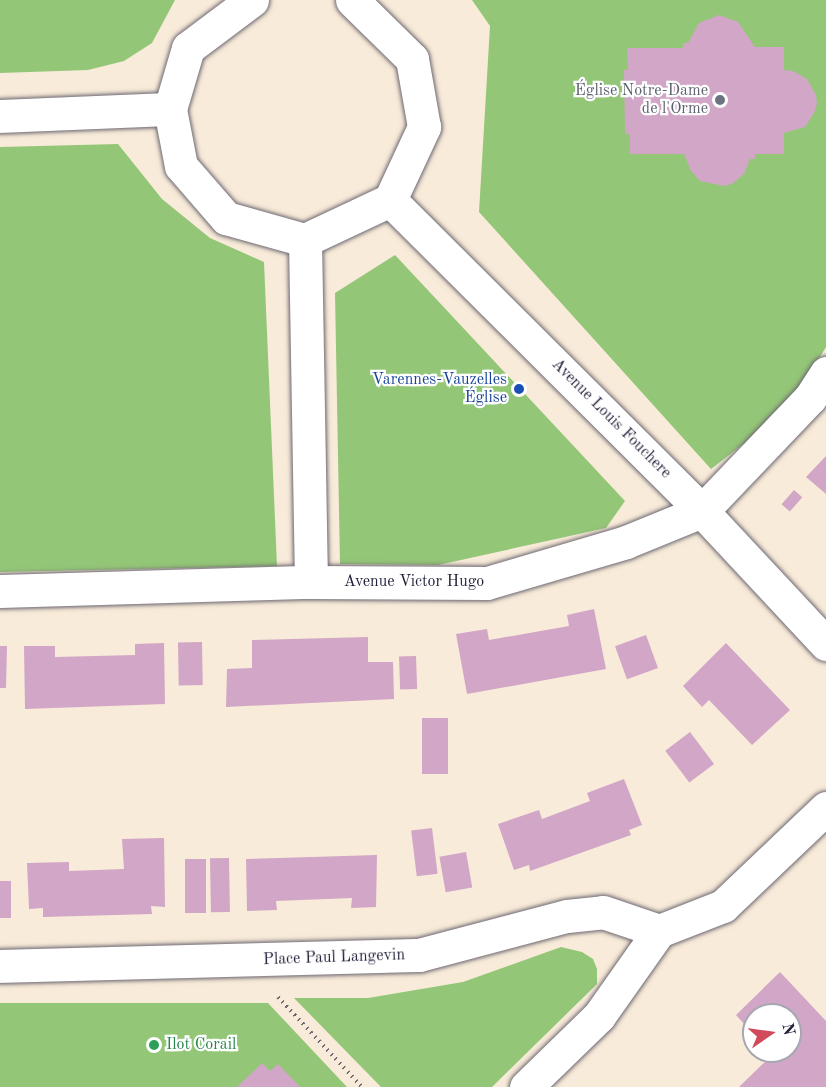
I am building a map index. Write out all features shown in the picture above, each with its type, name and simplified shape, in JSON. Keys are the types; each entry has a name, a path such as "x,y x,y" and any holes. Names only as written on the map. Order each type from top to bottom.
{"street":[{"path":"252,0 188,48 170,109 181,166 226,218 305,240 390,200 424,127 412,59 367,5"},
{"path":"0,116 170,109"},
{"name":"Avenue Louis Fouchere","path":"390,200 702,511 826,644"},
{"path":"305,240 310,582"},
{"name":"Avenue Victor Hugo","path":"0,591 310,582 488,583 626,542 702,511 810,398 826,373"},
{"path":"526,1087 599,1016 659,931 723,906 826,808"},
{"name":"Place Paul Langevin","path":"0,966 419,955 567,916 603,912 659,931"}],"path":[{"path":"274,993 362,1087"}],"green space":[{"path":"0,0 175,0 152,43 124,61 88,70 0,73"},
{"path":"472,0 826,0 826,347 803,385 751,438 711,469 479,212 490,26"},
{"path":"118,144 162,199 210,238 264,262 277,566 0,572 0,147"},
{"path":"395,255 625,501 606,528 438,565 340,564 335,293"},
{"path":"561,947 582,952 593,959 597,969 597,984 492,1087 381,1087 294,998 368,998 463,982"},
{"name":"Ilot Corail","path":"0,1003 268,1003 347,1087 0,1087"}],"building":[{"name":"Église Notre-Dame de l'Orme","path":"719,15 738,22 755,47 784,47 784,70 793,71 807,79 816,95 817,104 805,127 784,133 784,154 755,154 755,159 750,159 744,174 732,184 724,186 700,181 691,171 684,154 630,154 630,134 625,134 624,70 628,70 627,48 683,48 683,43 688,43 699,23"},
{"path":"826,456 826,494 806,477"},
{"path":"794,490 802,497 790,512 782,504"},
{"path":"594,609 606,669 467,694 456,634 487,629 489,640 569,626 567,615"},
{"path":"646,635 658,668 627,679 615,646"},
{"path":"368,637 368,662 393,662 394,699 226,707 227,669 252,668 252,640"},
{"path":"178,642 202,642 203,685 179,685"},
{"path":"164,643 165,704 25,709 24,646 55,646 55,657 135,655 135,644"},
{"path":"726,643 790,710 752,745 709,700 702,707 683,686"},
{"path":"0,646 7,646 6,688 0,688"},
{"path":"416,656 417,689 400,690 399,657"},
{"path":"422,718 448,718 448,774 422,774"},
{"path":"690,732 714,764 689,783 665,751"},
{"path":"624,779 642,825 629,830 631,835 530,871 529,865 514,870 498,824 539,810 542,819 590,801 587,793"},
{"path":"432,828 438,874 417,876 411,831"},
{"path":"164,838 165,907 151,906 152,914 43,917 43,908 29,909 27,863 69,862 69,871 124,869 122,839"},
{"path":"466,852 472,887 446,892 439,857"},
{"path":"377,855 376,907 351,908 352,898 276,901 277,910 247,911 246,859"},
{"path":"210,858 229,858 230,912 211,912"},
{"path":"185,859 206,859 206,913 185,913"},
{"path":"0,881 11,881 11,918 0,918"},
{"path":"780,972 826,1021 826,1087 739,1087 764,1063 802,1063 802,1003 748,1003"},
{"path":"742,1009 742,1022 736,1015"},
{"path":"262,1063 270,1071 278,1064 300,1087 237,1087"}],"place":[{"name":"Église Notre-Dame de l'Orme","path":"720,100"},
{"name":"Varennes-Vauzelles Église","path":"519,389"},
{"name":"Ilot Corail","path":"154,1045"}]}
